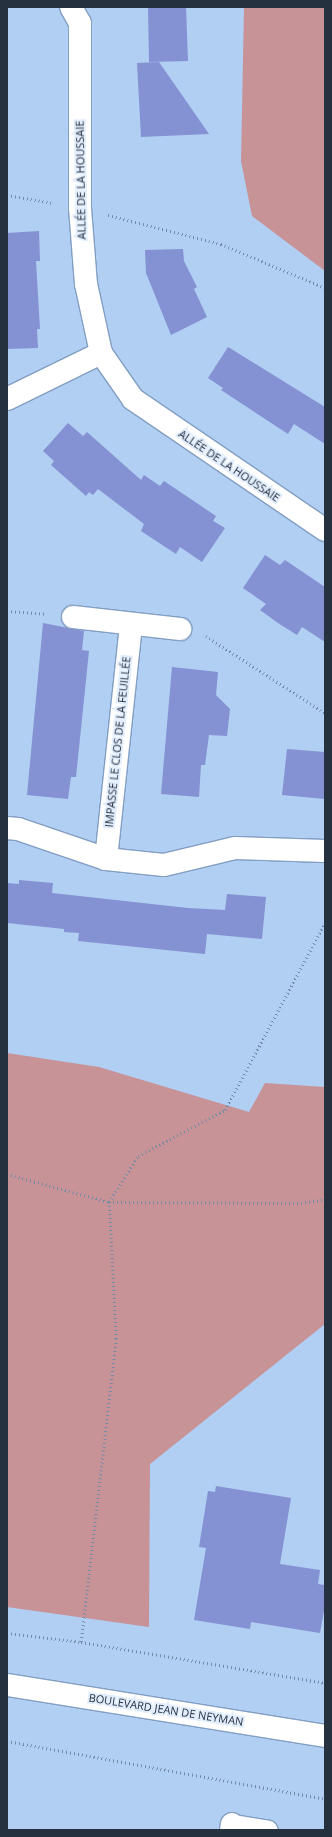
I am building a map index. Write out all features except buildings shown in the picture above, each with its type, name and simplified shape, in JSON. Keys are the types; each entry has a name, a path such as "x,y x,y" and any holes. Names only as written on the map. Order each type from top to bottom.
{"street":[{"name":"ALLÉE DE LA HOUSSAIE","path":"71,7 80,23 80,208 86,284 101,353 133,399 325,530"},
{"path":"7,399 101,353"},
{"path":"73,617 180,629"},
{"name":"IMPASSE LE CLOS DE LA FEUILLÉE","path":"106,859 131,624"},
{"path":"7,828 18,829 106,859 164,865 235,848 325,851"},
{"name":"BOULEVARD JEAN DE NEYMAN","path":"7,1686 325,1736"}],"lane":[{"path":"232,1827 268,1830"}],"path":[{"path":"7,195 80,208 221,244 325,288"},
{"path":"7,611 73,617"},
{"path":"180,629 210,637 325,713"},
{"path":"82,1642 116,1339 109,1202 138,1156 225,1110 325,923"},
{"path":"7,1174 109,1202 301,1203 325,1199"},
{"path":"7,1633 82,1642 325,1683"},
{"path":"7,1741 325,1799"}],"shaded area":[{"path":"244,7 325,7 325,271 252,216 241,161"},
{"path":"7,1053 99,1067 249,1112 265,1083 325,1087 325,1324 150,1464 149,1627 7,1607"}]}
